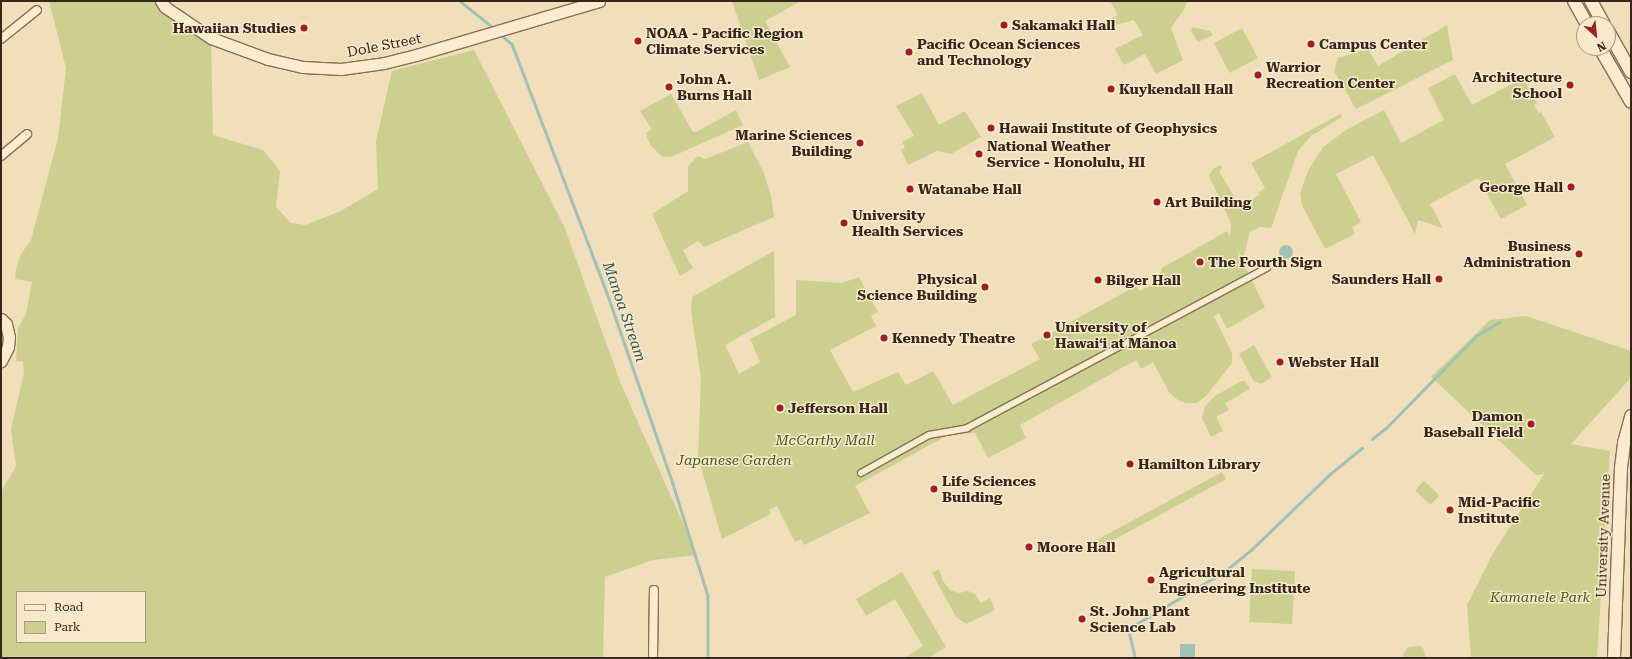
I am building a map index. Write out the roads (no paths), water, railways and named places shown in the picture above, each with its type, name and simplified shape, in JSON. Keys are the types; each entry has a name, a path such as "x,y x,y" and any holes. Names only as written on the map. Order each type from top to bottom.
{"main road":[{"path":"1574,1 1582,16"},
{"path":"1591,1 1599,16"},
{"path":"1616,45 1631,72"},
{"path":"1606,56 1627,86 1631,102"},
{"name":"University Avenue","path":"1614,658 1621,468 1624,443 1631,416"}],"street":[{"name":"Dole Street","path":"161,1 165,7 212,38 268,59 303,67 341,69 384,63 461,43 599,1"},
{"path":"1,39 37,10"},
{"path":"1,156 27,134"},
{"path":"861,474 929,435 961,430 970,427 1267,268"},
{"path":"1,319 6,324 9,337 8,347 1,361"},
{"path":"653,658 654,590"}],"water":[{"path":"1286,245 1291,247 1293,252 1291,257 1286,259 1281,257 1279,252 1281,247"},
{"path":"1180,644 1195,644 1195,658 1180,658"}],"waterway":[{"name":"Manoa Stream","path":"460,1 495,29"},
{"name":"Manoa Stream","path":"500,34 512,44 607,293 673,484 708,596 708,658"},
{"path":"1372,439 1385,429 1476,336 1499,322"},
{"path":"1135,658 1128,629 1225,571 1251,550 1330,474 1362,448"}],"place":[{"name":"Sakamaki Hall","path":"1004,25"},
{"name":"Hawaiian Studies","path":"304,28"},
{"name":"NOAA - Pacific Region Climate Services","path":"638,41"},
{"name":"Campus Center","path":"1311,44"},
{"name":"Pacific Ocean Sciences and Technology","path":"909,52"},
{"name":"Warrior Recreation Center","path":"1258,75"},
{"name":"Architecture School","path":"1570,85"},
{"name":"John A. Burns Hall","path":"669,87"},
{"name":"Kuykendall Hall","path":"1111,89"},
{"name":"Hawaii Institute of Geophysics","path":"991,128"},
{"name":"Marine Sciences Building","path":"860,143"},
{"name":"National Weather Service - Honolulu, HI","path":"979,154"},
{"name":"George Hall","path":"1571,187"},
{"name":"Watanabe Hall","path":"910,189"},
{"name":"Art Building","path":"1157,202"},
{"name":"University Health Services","path":"844,223"},
{"name":"Business Administration","path":"1579,254"},
{"name":"The Fourth Sign","path":"1200,262"},
{"name":"Saunders Hall","path":"1439,279"},
{"name":"Bilger Hall","path":"1098,280"},
{"name":"Physical Science Building","path":"985,287"},
{"name":"University of Hawaiʻi at Mānoa","path":"1047,335"},
{"name":"Kennedy Theatre","path":"884,338"},
{"name":"Webster Hall","path":"1280,362"},
{"name":"Jefferson Hall","path":"780,408"},
{"name":"Damon Baseball Field","path":"1531,424"},
{"name":"Hamilton Library","path":"1130,464"},
{"name":"Life Sciences Building","path":"934,489"},
{"name":"Mid-Pacific Institute","path":"1450,510"},
{"name":"Moore Hall","path":"1029,547"},
{"name":"Agricultural Engineering Institute","path":"1151,580"},
{"name":"St. John Plant Science Lab","path":"1082,619"}],"park label":[{"name":"McCarthy Mall","path":"825,440"},
{"name":"Japanese Garden","path":"734,460"},
{"name":"Kamanele Park","path":"1540,597"}]}
